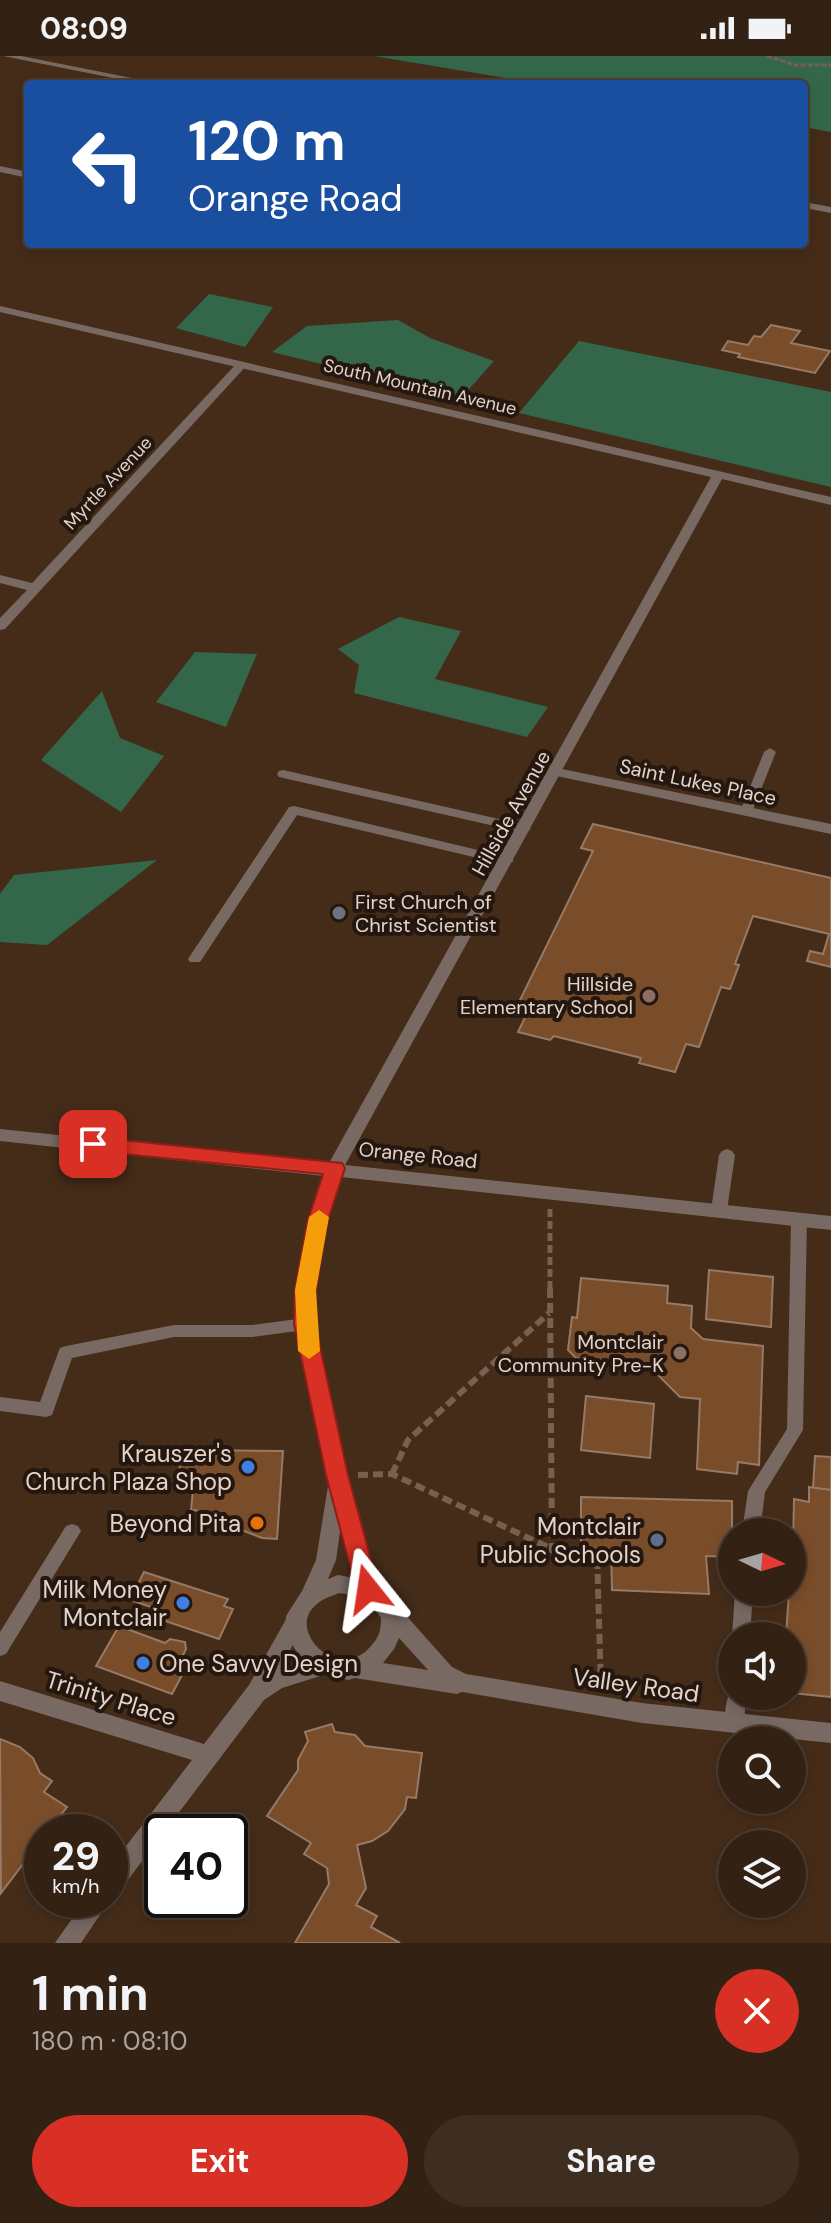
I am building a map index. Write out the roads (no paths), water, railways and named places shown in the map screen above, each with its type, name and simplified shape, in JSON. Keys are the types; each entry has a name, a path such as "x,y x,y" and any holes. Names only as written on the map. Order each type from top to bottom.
{"street":[{"path":"7,56 136,80"},
{"path":"0,169 24,174"},
{"path":"808,206 831,210"},
{"name":"South Mountain Avenue","path":"0,309 831,501"},
{"name":"Myrtle Avenue","path":"0,626 242,364"},
{"name":"Hillside Avenue","path":"368,1589 337,1475 305,1324 305,1290 317,1223 335,1168 557,772 718,476"},
{"path":"0,579 36,588"},
{"name":"Saint Lukes Place","path":"557,772 831,829"},
{"name":"Orange Road","path":"0,1135 335,1168 831,1223"},
{"path":"128,1861 257,1692 310,1596 326,1560 337,1475"},
{"path":"257,1692 276,1680 323,1666 355,1668 370,1662 389,1639 388,1611 368,1589 338,1584 310,1596"},
{"name":"Valley Road","path":"388,1611 445,1674 483,1687"},
{"path":"296,1620 300,1647 323,1666"},
{"name":"Valley Road","path":"355,1668 602,1707 831,1733"},
{"name":"Trinity Place","path":"0,1691 207,1755"},
{"path":"67,1943 86,1918"}],"lane":[{"path":"746,812 770,752"},
{"path":"283,774 525,829"},
{"path":"195,959 294,810 507,861"},
{"path":"719,1210 727,1155"},
{"path":"753,1518 757,1491 795,1430 799,1219"},
{"path":"0,1404 46,1410 66,1353 174,1331 253,1331 305,1324"},
{"path":"0,1648 72,1531"},
{"path":"735,1724 736,1710"}],"place":[{"name":"First Church of Christ Scientist","path":"339,913"},
{"name":"Hillside Elementary School","path":"649,996"},
{"name":"Montclair Community Pre-K","path":"680,1353"},
{"name":"Krauszer's Church Plaza Shop","path":"248,1467"},
{"name":"Beyond Pita","path":"257,1523"},
{"name":"Montclair Public Schools","path":"657,1540"},
{"name":"Milk Money Montclair","path":"183,1603"},
{"name":"One Savvy Design","path":"143,1663"}]}
